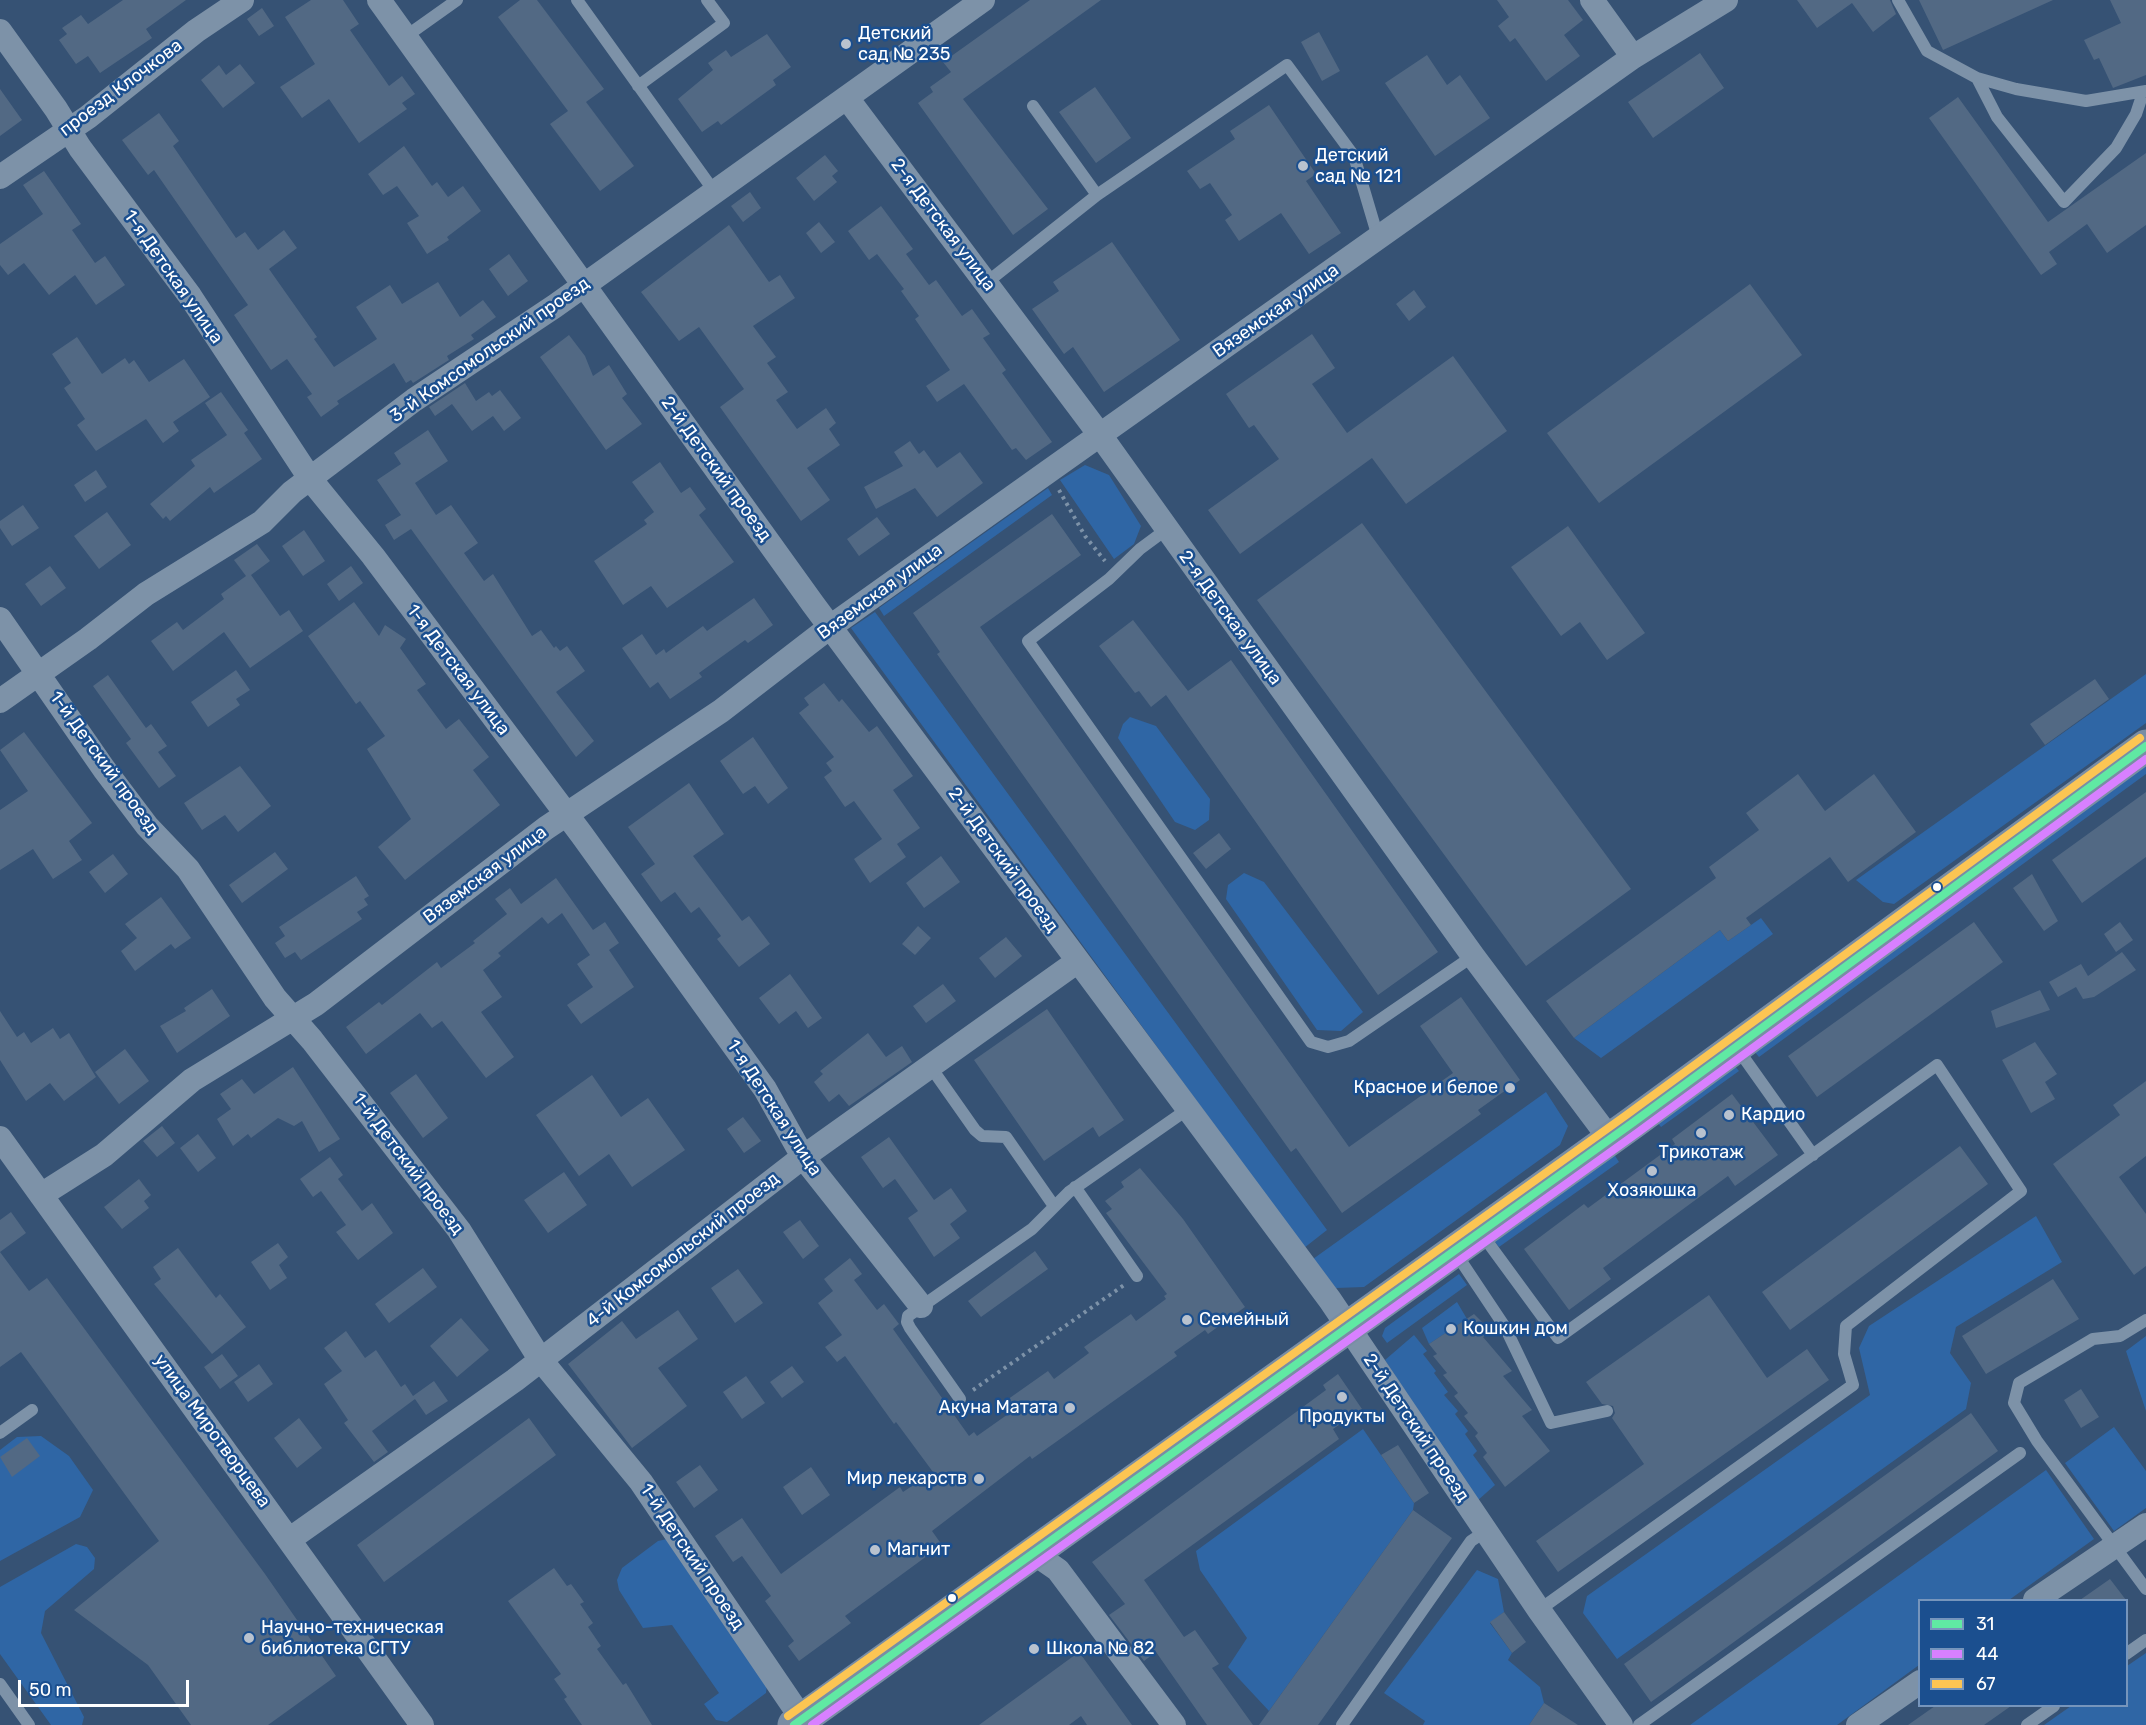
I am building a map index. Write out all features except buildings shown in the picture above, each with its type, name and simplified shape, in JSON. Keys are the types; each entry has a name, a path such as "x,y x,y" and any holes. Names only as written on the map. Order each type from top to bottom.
{"street":[{"name":"проезд Клочкова","path":"0,177 69,130 196,31 242,0"},
{"name":"2-й Детский проезд","path":"379,0 830,627 1348,1326 1539,1610 1621,1725"},
{"name":"3-й Комсомольский проезд","path":"0,701 146,594 262,522 292,492 311,480 414,400 584,286 983,0"},
{"path":"1592,0 1633,57"},
{"name":"Вяземская улица","path":"41,1195 104,1155 192,1080 294,1018 567,815 720,711 830,627 1049,471 1633,57 1726,0"},
{"name":"1-я Детская улица","path":"0,32 190,296 311,480 373,556 567,815 765,1089 803,1157 921,1306"},
{"name":"2-я Детская улица","path":"847,98 1100,435 1473,956 1610,1139"},
{"name":"1-й Детский проезд","path":"0,619 147,826 188,869 275,998 294,1018 459,1230 540,1359 641,1482 811,1719"},
{"path":"811,1719 1032,1552 1610,1139 2146,746"},
{"name":"4-й Комсомольский проезд","path":"290,1539 540,1359 803,1157 1078,961"},
{"name":"улица Миротворцева","path":"0,1138 422,1725"},
{"path":"2036,1599 2146,1525"},
{"path":"1032,1552 1058,1570 1174,1725"},
{"path":"1858,1725 1918,1683"}],"lane":[{"path":"405,37 457,0"},
{"path":"576,0 714,191"},
{"path":"638,86 724,24 707,0"},
{"path":"1898,0 1927,51 1977,78 2016,89 2086,101 2145,92"},
{"path":"986,283 1097,195 1287,65 1354,156 1375,227 1382,237"},
{"path":"1977,78 1996,117 2064,202 2116,148 2136,114 2145,92"},
{"path":"1032,106 1097,195"},
{"path":"1167,530 1140,549 1115,573 1028,641 1311,1042 1328,1047 1348,1041 1473,956"},
{"path":"1736,1047 1813,1155"},
{"path":"1480,1232 1558,1338 1937,1065 2021,1191 1846,1326 1844,1354 1853,1385 1539,1610"},
{"path":"930,1066 978,1134 1006,1137 1054,1206"},
{"path":"960,1399 907,1322 908,1316 1032,1229 1075,1187 1188,1109"},
{"path":"1075,1187 1137,1276"},
{"path":"1454,1251 1505,1327 1551,1423 1607,1411"},
{"path":"2146,1320 2120,1336 2093,1339 2019,1383 2014,1402 2037,1441 2146,1589"},
{"path":"0,1433 32,1410"},
{"path":"1639,1725 2020,1453"},
{"path":"1342,1725 1471,1541 1486,1530"},
{"path":"2128,1653 2146,1640"},
{"path":"0,1684 29,1725"},
{"path":"2027,1725 2053,1707"}],"path":[{"path":"1049,471 1085,536 1115,573"},
{"path":"960,1399 1137,1276"}],"shaded area":[{"path":"1085,465 1109,475 1141,526 1134,544 1114,559 1060,480"},
{"path":"1048,488 1052,495 884,616 879,608"},
{"path":"875,612 1327,1230 1304,1248 851,628"},
{"path":"2146,674 2146,723 1894,904 1883,902 1856,880"},
{"path":"1130,717 1156,726 1210,799 1209,820 1195,830 1175,822 1118,738 1123,724"},
{"path":"2146,756 2146,774 1759,1057 1748,1044"},
{"path":"1244,873 1264,882 1363,1012 1341,1031 1317,1030 1226,899 1228,885"},
{"path":"1761,918 1773,934 1601,1058 1574,1038 1720,930 1728,941"},
{"path":"1729,1059 1739,1071 1661,1127 1651,1115"},
{"path":"1546,1092 1568,1126 1560,1145 1364,1287 1336,1288 1313,1259"},
{"path":"1612,1151 1619,1162 1499,1247 1492,1238"},
{"path":"2036,1216 2062,1262 1956,1327 1950,1353 1971,1383 1966,1409 1617,1659 1583,1613 1587,1596 1870,1395 1859,1348 1869,1326"},
{"path":"1459,1274 1467,1285 1387,1343 1382,1336 1385,1328"},
{"path":"1457,1302 1467,1319 1429,1344 1422,1328"},
{"path":"1414,1335 1427,1351 1423,1354 1448,1392 1444,1395 1458,1411 1455,1414 1468,1431 1465,1434 1477,1451 1473,1455 1495,1485 1477,1501 1385,1360"},
{"path":"2146,1336 2146,1411 2126,1351"},
{"path":"2114,1427 2146,1471 2146,1508 2114,1531 2065,1463"},
{"path":"1363,1429 1414,1503 1413,1510 1269,1711 1228,1667 1247,1638 1200,1570 1196,1551"},
{"path":"41,1436 69,1456 93,1490 80,1517 0,1561 0,1450 17,1437"},
{"path":"2046,1470 2094,1539 2010,1599 1918,1599 1918,1666 1837,1725 1690,1725"},
{"path":"667,1539 767,1684 766,1693 727,1722 716,1720 704,1704 719,1693 672,1625 643,1628 619,1590 617,1580 622,1568 658,1541"},
{"path":"76,1544 87,1547 95,1558 94,1569 45,1611 41,1633 84,1717 82,1725 51,1725 0,1654 0,1587"},
{"path":"1477,1570 1498,1579 1504,1612 1490,1623 1512,1653 1508,1660 1540,1687 1544,1703 1529,1725 1423,1725 1425,1721 1384,1693"},
{"path":"2146,1653 2146,1725 2044,1725 2070,1707 2128,1707 2128,1665"}],"transit line":[{"name":"67","path":"788,1716 1625,1116 2140,738"},
{"name":"31","path":"794,1725 1631,1124 2146,746"},
{"name":"44","path":"812,1725 1637,1133 2146,759"}],"place":[{"name":"Детский сад № 235","path":"846,44"},
{"name":"Детский сад № 121","path":"1303,166"},
{"name":"Красное и белое","path":"1510,1088"},
{"name":"Кардио","path":"1729,1115"},
{"name":"Трикотаж","path":"1701,1133"},
{"name":"Хозяюшка","path":"1652,1171"},
{"name":"Семейный","path":"1187,1320"},
{"name":"Кошкин дом","path":"1451,1329"},
{"name":"Продукты","path":"1342,1397"},
{"name":"Акуна Матата","path":"1070,1408"},
{"name":"Мир лекарств","path":"979,1479"},
{"name":"Магнит","path":"875,1550"},
{"name":"Научно-техническая библиотека СГТУ","path":"249,1638"},
{"name":"Школа № 82","path":"1034,1649"}]}
